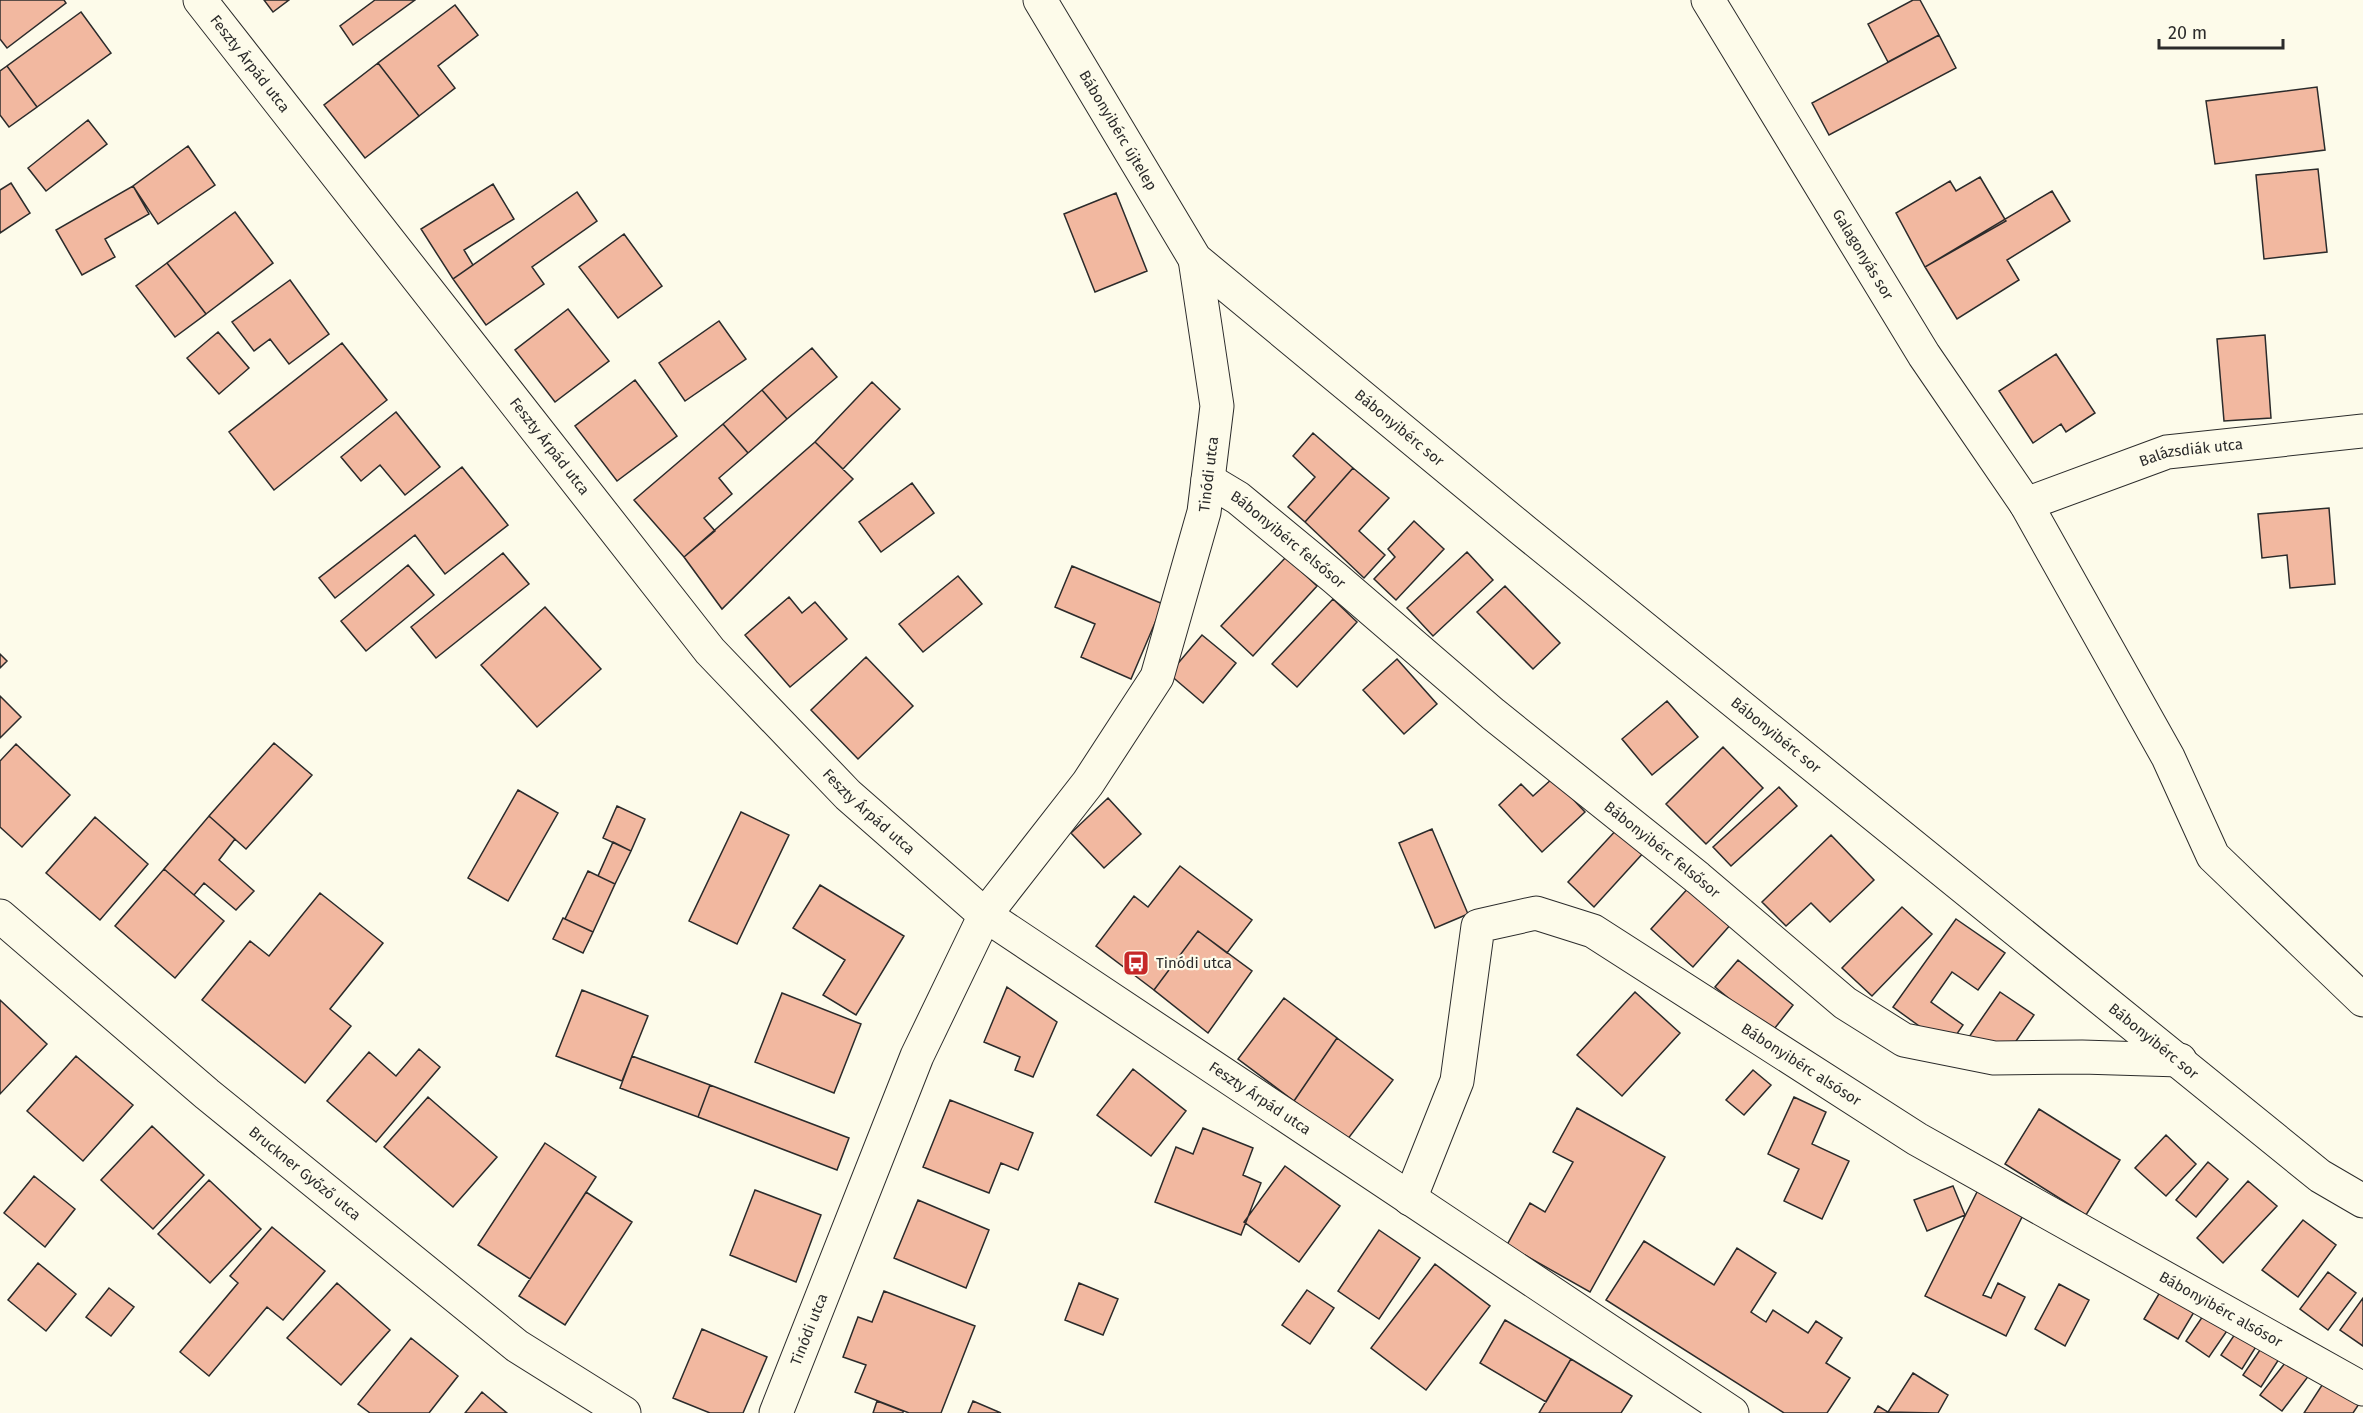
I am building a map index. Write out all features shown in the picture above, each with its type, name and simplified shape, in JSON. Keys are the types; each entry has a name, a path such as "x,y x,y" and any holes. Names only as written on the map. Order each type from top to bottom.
{"street":[{"name":"Feszty Árpád utca","path":"200,0 710,651 848,795 986,915 1732,1413"},
{"name":"Bábonyibérc újtelep","path":"1040,0 1195,259"},
{"name":"Galagonyás sor","path":"1708,0 1924,355 2026,504 2168,757 2213,856 2363,1000"},
{"name":"Tinódi utca","path":"776,1413 917,1056 986,915 1088,783 1157,677 1204,512 1216,406 1195,259"},
{"name":"Bábonyibérc sor","path":"1195,259 1524,531 2180,1060 2320,1176 2363,1201"},
{"name":"Balázsdiák utca","path":"2026,504 2167,452 2363,431"},
{"name":"Bábonyibérc felsősor","path":"1208,480 1238,498 1493,714 1698,878 1845,1004 1904,1040 1994,1058 2082,1057 2180,1060"},
{"name":"Bábonyibérc alsósor","path":"1410,1199 1457,1081 1478,926 1536,913 1593,931 1917,1139 2363,1389"},
{"name":"Bruckner Győző utca","path":"0,916 207,1094 517,1346 624,1413"}],"building":[{"path":"0,0 64,0 66,3 7,48 0,39"},
{"path":"264,0 289,0 273,12"},
{"path":"375,0 415,0 353,45 340,26"},
{"path":"1913,0 1920,0 1939,35 1888,62 1868,24"},
{"path":"455,5 478,35 438,66 455,88 419,116 378,63"},
{"path":"81,12 111,53 37,107 7,66"},
{"path":"1939,35 1956,68 1829,135 1812,103"},
{"path":"378,63 419,116 365,158 324,105"},
{"path":"7,66 37,107 9,127 0,115 0,71"},
{"path":"2317,87 2325,150 2215,164 2206,101"},
{"path":"88,120 107,144 46,191 28,168"},
{"path":"188,146 215,185 158,224 133,186"},
{"path":"2318,169 2327,252 2264,259 2256,175"},
{"path":"1980,177 2006,221 1925,267 1896,213 1950,181 1956,191"},
{"path":"11,183 30,213 0,233 0,190"},
{"path":"493,184 514,219 464,250 473,265 453,279 421,229"},
{"path":"133,186 149,214 105,239 115,257 82,275 56,230"},
{"path":"2052,191 2070,221 2007,260 2019,280 1957,319 1925,267"},
{"path":"577,192 597,221 532,267 544,284 486,325 453,279"},
{"path":"1116,193 1147,271 1095,292 1064,214"},
{"path":"235,212 273,263 206,314 167,263"},
{"path":"624,234 662,286 618,318 579,267"},
{"path":"167,263 206,314 175,337 136,286"},
{"path":"290,280 329,334 289,364 270,339 254,351 232,322"},
{"path":"568,309 609,361 555,402 515,350"},
{"path":"719,321 746,359 685,401 659,363"},
{"path":"218,332 249,368 219,394 187,358"},
{"path":"2265,335 2271,418 2224,421 2217,339"},
{"path":"342,343 387,400 274,490 229,432"},
{"path":"812,348 837,377 787,419 762,390"},
{"path":"2056,354 2095,413 2066,432 2061,424 2033,443 1999,391"},
{"path":"635,380 677,436 617,481 575,426"},
{"path":"872,382 900,409 843,469 815,442"},
{"path":"762,390 787,419 748,453 723,424"},
{"path":"396,412 440,467 405,495 380,465 361,481 341,457"},
{"path":"723,424 748,453 719,478 732,494 704,518 715,531 684,557 634,500"},
{"path":"1313,433 1353,468 1305,522 1288,507 1315,477 1293,456"},
{"path":"815,442 853,479 722,609 684,557"},
{"path":"462,467 508,525 445,574 415,535 335,598 319,578"},
{"path":"1353,468 1389,498 1359,531 1385,555 1364,578 1305,522"},
{"path":"912,483 934,513 881,552 859,522"},
{"path":"2329,508 2335,584 2290,588 2287,555 2262,558 2258,514"},
{"path":"1414,521 1444,549 1396,600 1374,579 1395,557 1388,549"},
{"path":"1467,552 1493,580 1433,636 1407,608"},
{"path":"503,553 529,584 436,658 411,627"},
{"path":"1286,557 1317,586 1253,656 1221,626"},
{"path":"408,565 434,595 366,651 341,621"},
{"path":"1072,566 1163,604 1131,679 1081,657 1095,624 1055,607"},
{"path":"958,576 982,604 923,652 899,624"},
{"path":"1505,586 1560,643 1533,669 1477,612"},
{"path":"789,597 802,613 815,602 847,639 790,687 745,635"},
{"path":"1333,599 1357,622 1297,687 1272,664"},
{"path":"545,607 601,669 537,727 481,665"},
{"path":"1202,635 1236,663 1203,703 1169,674"},
{"path":"0,654 7,661 0,668"},
{"path":"866,657 913,706 858,759 811,710"},
{"path":"1397,659 1437,704 1404,734 1363,690"},
{"path":"0,696 21,717 0,738"},
{"path":"1667,701 1698,737 1652,775 1622,739"},
{"path":"274,743 312,775 246,849 209,816"},
{"path":"16,744 70,795 22,847 0,827 0,761"},
{"path":"1723,747 1763,788 1706,844 1666,804"},
{"path":"1553,778 1585,812 1542,852 1499,805 1521,784 1533,796"},
{"path":"1779,787 1797,806 1731,866 1713,847"},
{"path":"518,790 558,813 508,901 468,878"},
{"path":"1108,798 1141,834 1104,868 1071,833"},
{"path":"617,806 645,819 631,851 603,838"},
{"path":"741,812 789,835 737,944 689,921"},
{"path":"209,816 235,839 219,860 254,891 236,910 204,883 194,895 164,869"},
{"path":"95,817 148,864 100,920 46,873"},
{"path":"1619,827 1645,851 1594,907 1568,882"},
{"path":"1432,829 1468,914 1435,928 1399,843"},
{"path":"1831,835 1874,880 1830,922 1811,903 1786,926 1762,902"},
{"path":"613,842 631,851 615,884 598,876"},
{"path":"1180,866 1252,920 1227,953 1198,931 1154,990 1096,946 1134,896 1148,907"},
{"path":"164,869 224,921 175,978 115,926"},
{"path":"588,871 615,884 593,932 565,919"},
{"path":"820,885 904,936 856,1015 823,995 845,960 793,928"},
{"path":"1691,885 1732,923 1693,967 1651,929"},
{"path":"320,893 383,943 330,1009 351,1026 305,1083 202,1000 250,941 269,956"},
{"path":"1902,907 1932,934 1872,996 1842,968"},
{"path":"563,918 593,932 583,953 553,939"},
{"path":"1956,919 2005,953 1978,990 1952,972 1931,1002 1963,1025 1948,1047 1893,1007"},
{"path":"1198,931 1252,971 1208,1033 1154,990"},
{"path":"1738,960 1793,1005 1771,1033 1715,987"},
{"path":"1007,987 1057,1022 1033,1077 1015,1070 1020,1057 984,1042"},
{"path":"582,990 648,1016 622,1081 556,1056"},
{"path":"1635,992 1680,1033 1622,1096 1577,1055"},
{"path":"2000,992 2034,1015 2003,1060 1969,1037"},
{"path":"782,993 861,1024 834,1093 755,1062"},
{"path":"1284,998 1337,1038 1294,1101 1238,1059"},
{"path":"0,1000 47,1044 0,1094"},
{"path":"1337,1038 1393,1080 1347,1140 1294,1101"},
{"path":"419,1049 440,1067 376,1142 327,1101 369,1052 396,1076"},
{"path":"76,1056 133,1105 83,1161 27,1111"},
{"path":"632,1056 710,1085 698,1117 620,1088"},
{"path":"1133,1069 1186,1111 1151,1156 1097,1115"},
{"path":"1753,1070 1771,1085 1744,1115 1726,1100"},
{"path":"710,1085 849,1138 837,1170 698,1117"},
{"path":"428,1097 497,1157 453,1207 384,1147"},
{"path":"1794,1097 1826,1112 1812,1144 1849,1161 1822,1219 1784,1201 1799,1169 1768,1154"},
{"path":"950,1100 1033,1133 1018,1170 1001,1163 989,1193 923,1167"},
{"path":"1577,1108 1665,1157 1590,1292 1507,1245 1530,1203 1545,1212 1573,1162 1553,1152"},
{"path":"2039,1109 2120,1160 2086,1215 2005,1164"},
{"path":"152,1126 204,1175 153,1229 101,1180"},
{"path":"1203,1128 1253,1148 1243,1175 1261,1183 1241,1235 1155,1202 1176,1147 1193,1154"},
{"path":"2166,1135 2196,1164 2166,1196 2135,1168"},
{"path":"545,1143 596,1177 530,1279 478,1245"},
{"path":"2208,1162 2228,1179 2196,1217 2176,1200"},
{"path":"1285,1166 1340,1206 1299,1262 1244,1222"},
{"path":"34,1176 75,1209 45,1247 4,1213"},
{"path":"209,1180 261,1229 210,1283 158,1234"},
{"path":"2248,1181 2277,1206 2223,1263 2197,1238"},
{"path":"1953,1186 1965,1215 1927,1231 1914,1200"},
{"path":"755,1190 821,1215 796,1282 730,1255"},
{"path":"1978,1190 2024,1213 1983,1295 1991,1298 1998,1283 2025,1297 2006,1336 1925,1296"},
{"path":"586,1192 632,1222 565,1325 519,1296"},
{"path":"918,1200 989,1230 966,1288 894,1258"},
{"path":"2303,1220 2336,1245 2298,1297 2262,1270"},
{"path":"272,1227 325,1271 283,1320 267,1307 209,1376 180,1352 238,1283 230,1276"},
{"path":"1379,1230 1420,1258 1379,1319 1338,1291"},
{"path":"1644,1241 1714,1285 1737,1248 1776,1273 1751,1312 1766,1322 1773,1310 1808,1333 1816,1321 1842,1338 1826,1363 1850,1378 1827,1413 1784,1413 1606,1300"},
{"path":"38,1263 76,1294 46,1331 8,1300"},
{"path":"1435,1264 1490,1306 1426,1390 1371,1348"},
{"path":"2328,1272 2356,1293 2328,1330 2300,1309"},
{"path":"337,1283 390,1330 341,1385 287,1338"},
{"path":"1079,1283 1118,1299 1103,1335 1065,1320"},
{"path":"2059,1284 2089,1300 2065,1346 2035,1329"},
{"path":"2163,1287 2197,1307 2178,1339 2144,1319"},
{"path":"109,1288 134,1307 111,1336 86,1317"},
{"path":"1307,1290 1334,1308 1310,1344 1282,1325"},
{"path":"884,1291 975,1326 941,1413 909,1413 855,1392 866,1365 843,1357 858,1317 872,1322"},
{"path":"2363,1298 2363,1346 2340,1330"},
{"path":"2207,1310 2231,1325 2209,1357 2186,1341"},
{"path":"1505,1320 1571,1359 1546,1402 1480,1363"},
{"path":"2239,1328 2259,1342 2242,1369 2221,1355"},
{"path":"702,1329 767,1357 743,1413 710,1413 673,1398"},
{"path":"411,1338 458,1376 429,1413 370,1413 358,1404"},
{"path":"2264,1344 2281,1356 2261,1387 2243,1375"},
{"path":"2289,1358 2310,1374 2282,1411 2260,1395"},
{"path":"1571,1359 1632,1396 1621,1413 1539,1413"},
{"path":"1913,1373 1948,1395 1938,1413 1888,1412"},
{"path":"2326,1379 2361,1401 2353,1413 2304,1413"},
{"path":"482,1392 507,1413 465,1413"},
{"path":"877,1401 903,1411 903,1413 873,1413"},
{"path":"973,1401 1001,1413 968,1413"},
{"path":"1878,1406 1888,1412 1889,1413 1874,1413"}],"place":[{"name":"Tinódi utca","path":"1136,963"}]}
